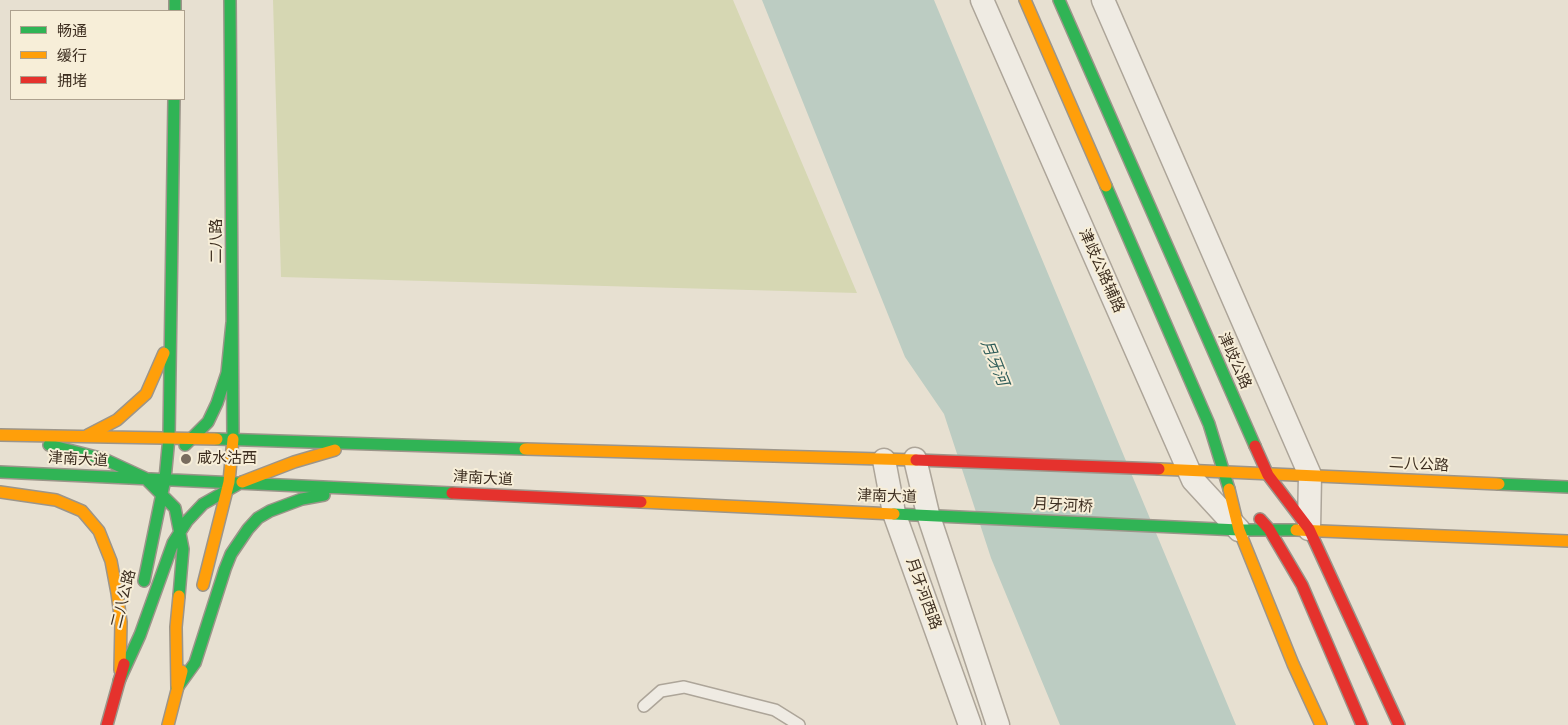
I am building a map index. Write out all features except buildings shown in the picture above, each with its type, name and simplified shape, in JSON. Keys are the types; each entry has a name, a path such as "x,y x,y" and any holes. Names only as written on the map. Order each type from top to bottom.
{"main road":[{"name":"二八路","path":"228,486 232,438 230,0"},
{"path":"1025,0 1209,424 1230,492 1247,517 1293,664 1321,725"},
{"name":"津歧公路","path":"1059,0 1268,475 1310,529 1399,725"},
{"path":"165,480 163,459 169,437 174,100"},
{"path":"88,435 116,420 146,394 164,354 171,322"},
{"path":"163,459 195,438 208,422 217,403 226,373 232,323"},
{"name":"津南大道","path":"6,436 88,435 232,438 884,460 915,459 1140,467 1191,475"},
{"path":"6,436 104,459 145,478 175,508 184,549 176,627 177,688"},
{"path":"241,482 320,454 372,443"},
{"path":"102,476 143,466"},
{"path":"1191,475 1225,471 1268,475"},
{"name":"津南大道","path":"0,472 145,478 228,486 241,482 964,516"},
{"path":"1191,475 1230,492 1247,517 1270,530 1302,586 1362,725"},
{"name":"二八公路","path":"1268,475 1310,475 1568,487"},
{"name":"二八公路","path":"107,725 141,595 165,480"},
{"path":"119,681 140,634 173,543 203,504 228,486"},
{"path":"201,594 228,486"},
{"path":"177,688 195,662 231,554 258,518 270,511 302,499 370,488"},
{"path":"0,492 56,500 82,511 99,531 111,561 121,622 119,681"},
{"name":"月牙河桥","path":"964,516 1161,526 1247,517"},
{"path":"1247,517 1270,530 1310,529 1568,541"},
{"path":"168,725 189,641"}],"street":[{"name":"津歧公路辅路","path":"982,0 1191,475 1247,517"},
{"path":"1103,0 1310,475 1310,529"},
{"name":"月牙河西路","path":"915,459 928,514 998,725"},
{"name":"月牙河西路","path":"884,460 894,513 970,725"}],"lane":[{"path":"644,706 660,691 684,687 775,710 799,725"}],"green space":[{"path":"273,0 733,0 857,293 281,277"}],"water":[{"name":"月牙河","path":"762,0 934,0 1236,725 1060,725 991,558 944,414 905,357"}],"traffic: fast":[{"path":"175,0 175,10"},
{"path":"230,0 233,439"},
{"path":"1059,0 1255,446"},
{"path":"169,437 174,100"},
{"path":"1106,186 1209,424 1229,489"},
{"path":"185,445 208,422 217,403 227,373 232,323"},
{"path":"144,581 165,479 169,437"},
{"path":"217,439 525,449"},
{"path":"49,445 104,459 145,478 175,508 183,549 179,596"},
{"path":"0,472 452,493"},
{"path":"119,681 140,635 173,543 187,521 203,504 242,482"},
{"path":"1499,484 1568,487"},
{"path":"177,688 195,663 225,569 231,554 248,529 258,518 270,511 302,499 324,495"},
{"path":"894,514 1239,530 1296,530"}],"traffic: slow":[{"path":"1025,0 1106,186"},
{"path":"88,435 117,420 146,394 164,353"},
{"path":"0,435 217,439"},
{"path":"203,585 229,482 233,439"},
{"path":"525,449 916,460"},
{"path":"242,482 294,462 335,450"},
{"path":"1159,469 1499,484"},
{"path":"1229,489 1239,530 1293,664 1321,725"},
{"path":"0,492 56,500 82,511 99,531 111,561 117,593 121,622 120,670"},
{"path":"641,502 894,514"},
{"path":"1296,530 1568,541"},
{"path":"177,688 176,627 179,596"},
{"path":"168,725 182,671"}],"traffic: jam":[{"path":"1255,446 1268,475 1309,529 1399,725"},
{"path":"916,460 1159,469"},
{"path":"452,493 641,502"},
{"path":"1260,519 1269,529 1302,585 1362,725"},
{"path":"107,725 124,664"}],"place":[{"name":"咸水沽西","path":"186,459"}]}
